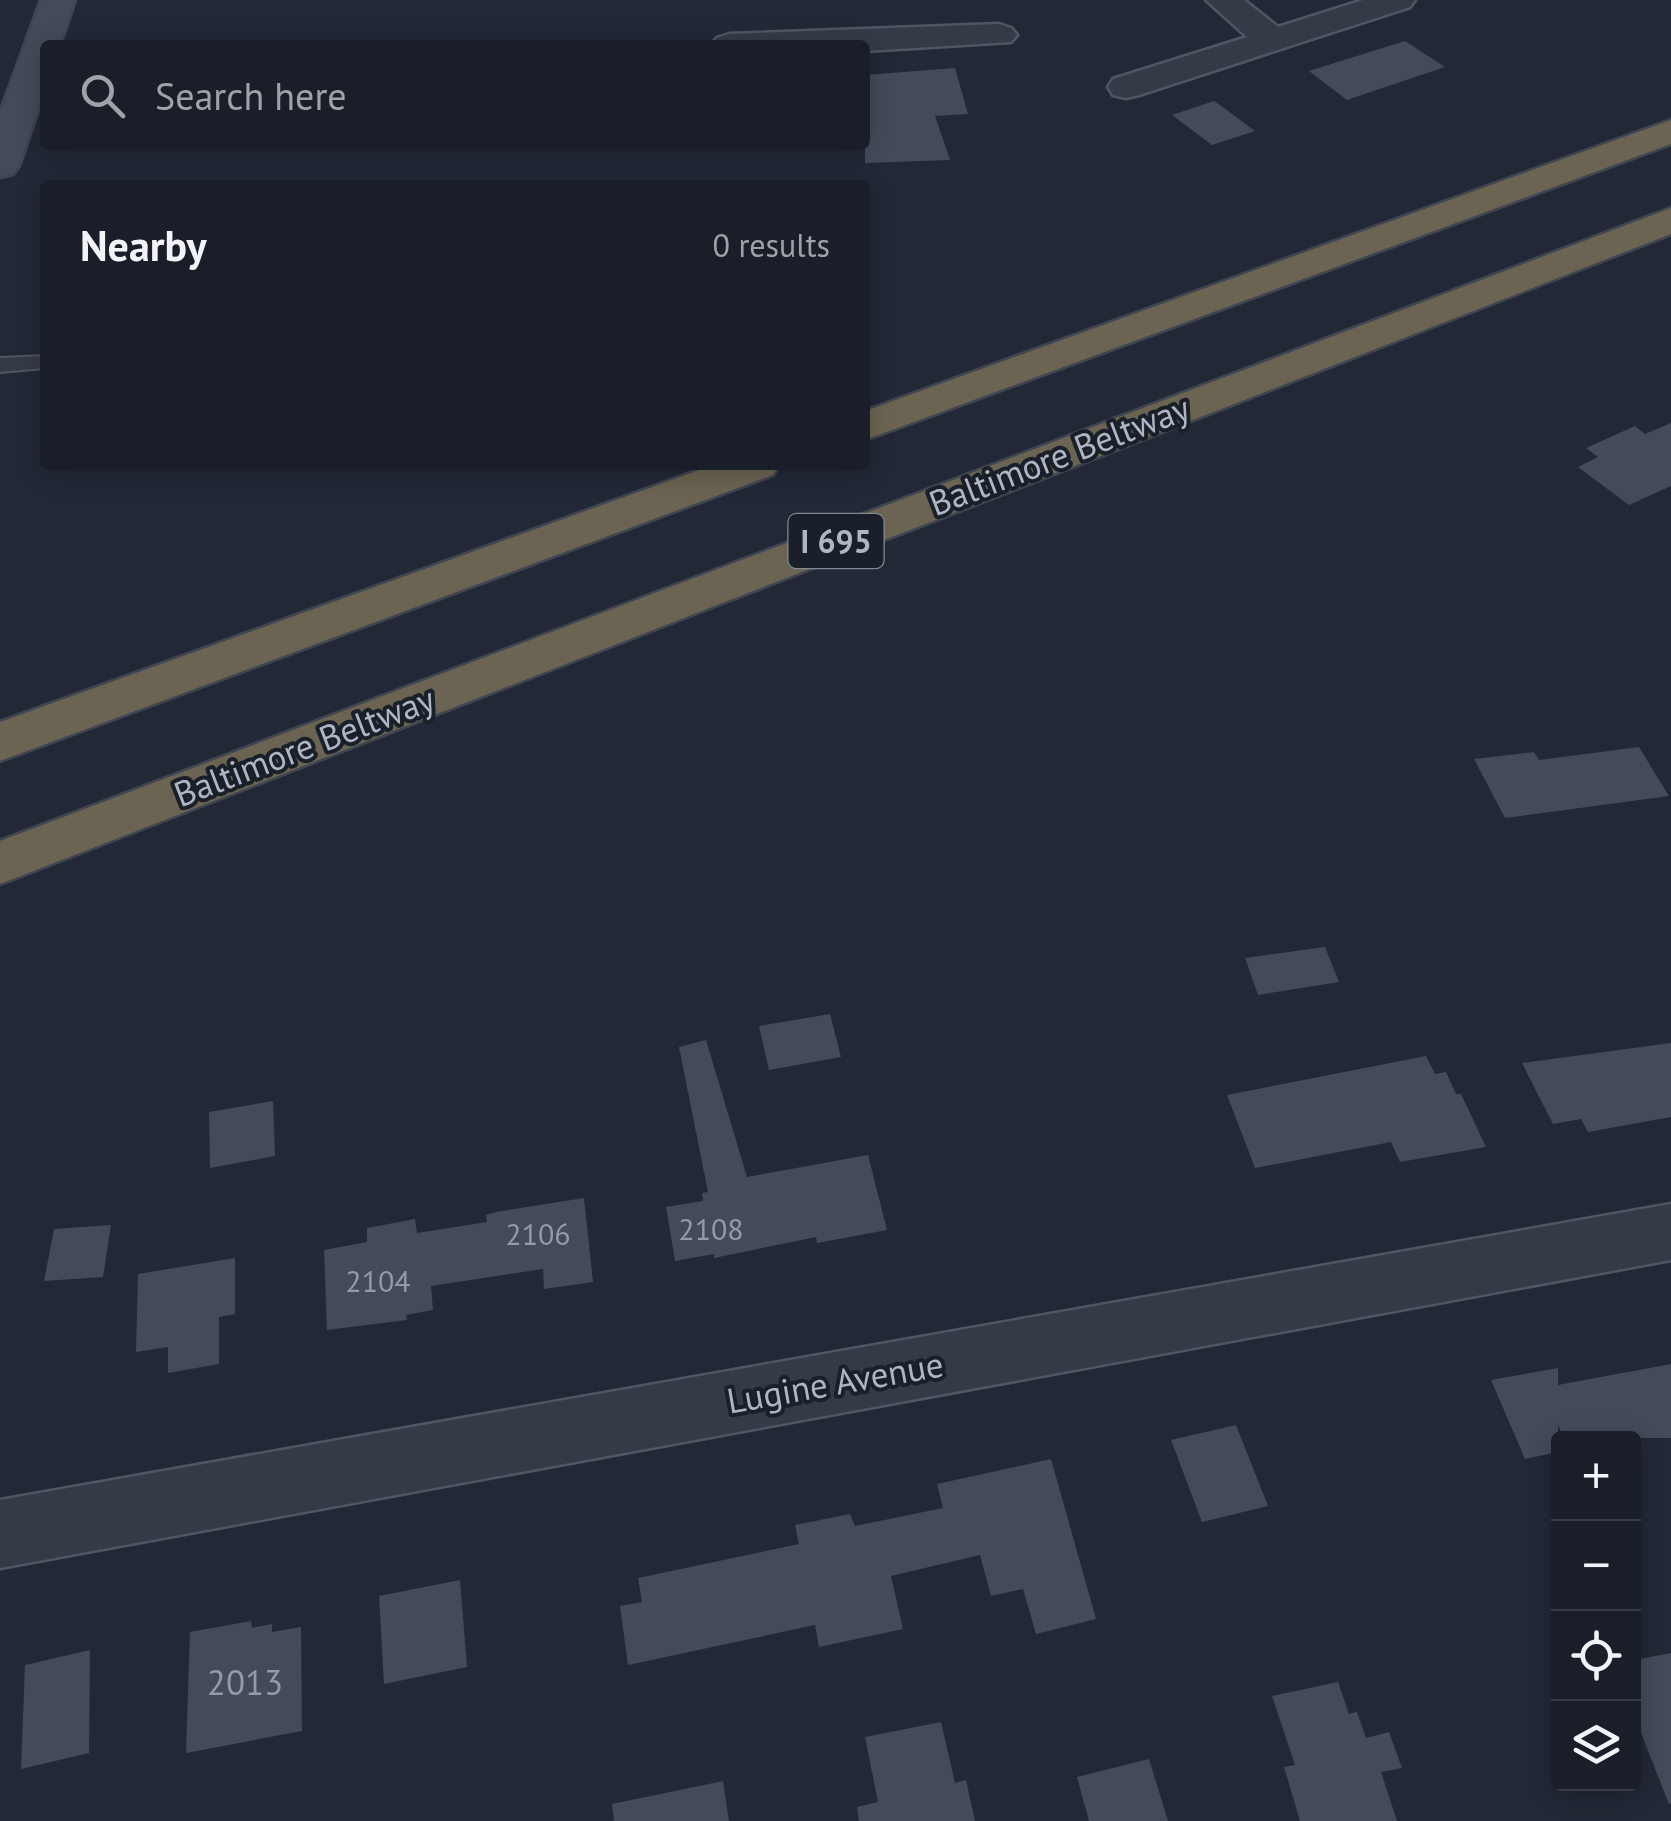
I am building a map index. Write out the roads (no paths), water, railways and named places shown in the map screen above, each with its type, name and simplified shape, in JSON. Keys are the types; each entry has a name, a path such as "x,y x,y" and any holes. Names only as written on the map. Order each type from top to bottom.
{"highway":[{"path":"870,424 1671,131"},
{"name":"Baltimore Beltway","path":"0,863 1671,220"},
{"path":"0,742 743,470"}],"main road":[{"path":"47,40 58,0"},
{"path":"2,152 38,72"}],"street":[{"path":"1222,0 1272,40"},
{"path":"1126,87 1398,0"},
{"path":"851,40 998,34"},
{"name":"Lugine Avenue","path":"0,1534 1671,1232"}],"lane":[{"path":"0,365 40,362"}]}
